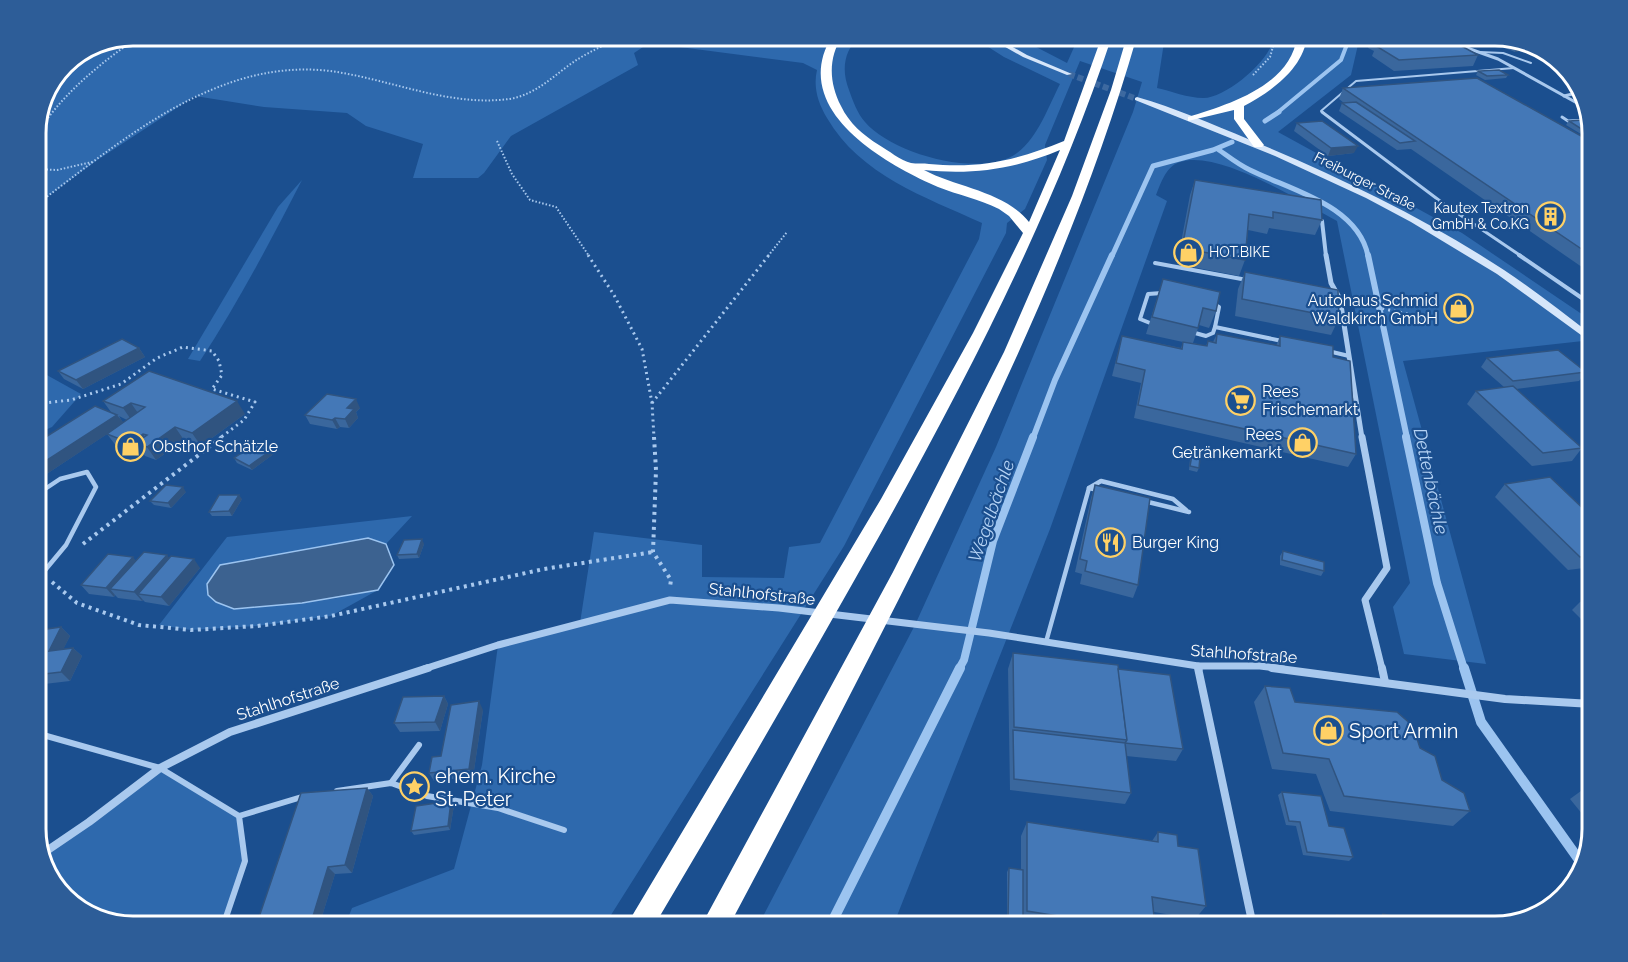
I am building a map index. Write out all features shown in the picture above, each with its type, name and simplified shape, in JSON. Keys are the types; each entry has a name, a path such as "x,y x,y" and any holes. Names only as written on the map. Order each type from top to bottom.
{"highway":[{"path":"830,46 825,80 841,119 881,153 944,185 1009,208 1022,220 1030,233"},
{"path":"645,916 813,636 922,442 1030,233 1053,183 1104,46"},
{"path":"719,916 908,566 994,389 1040,288 1097,147 1129,46"},
{"path":"1210,126 1239,109 1265,89 1289,67 1301,46"},
{"path":"1192,119 1239,109"},
{"path":"1239,109 1239,119 1258,145"},
{"path":"908,166 951,170 989,169 1022,162 1068,143"}],"street":[{"path":"1007,46 1069,74"},
{"path":"1461,46 1514,68 1576,102"},
{"path":"1564,96 1572,94"},
{"name":"Freiburger Straße","path":"1137,99 1258,145 1342,183 1437,234 1499,272 1581,332"},
{"path":"1322,221 1331,283 1340,299 1387,568 1365,600 1385,682"},
{"name":"Stahlhofstraße","path":"49,849 160,768 230,732 498,645 670,600 779,608 989,633 1198,666 1260,666 1505,699 1582,703"},
{"path":"1198,666 1251,916"}],"lane":[{"path":"1480,52 1503,53 1531,63"},
{"path":"1514,68 1356,81 1322,111 1444,204 1581,298"},
{"path":"1562,117 1568,121 1580,120"},
{"path":"1155,263 1257,282"},
{"path":"1150,323 1140,319 1148,294 1157,291 1168,294"},
{"path":"1330,297 1340,299"},
{"path":"1195,333 1206,336 1213,333 1219,307 1201,301"},
{"path":"1215,327 1293,344"},
{"path":"1327,351 1349,356"},
{"path":"47,488 60,479 87,472 96,487 66,546 47,570"},
{"path":"1046,642 1089,488 1101,481 1173,499 1189,512 1133,498"},
{"path":"1089,488 1100,490"},
{"path":"47,736 160,768 239,816 293,798 315,794"},
{"path":"390,783 419,744"},
{"path":"326,793 390,783 427,796 498,808 564,830"},
{"path":"226,916 245,861 239,816"}],"path":[{"path":"47,197 96,161 195,96 256,75 290,70 328,71 449,95 483,99 511,99 546,84 582,57 607,46"},
{"path":"1245,80 1270,57 1273,46"},
{"path":"48,117 63,100 123,47"},
{"path":"497,141 512,174 530,200 556,207 614,295 642,349 652,403 656,470 653,552 671,580 670,600"},
{"path":"47,170 57,170 96,161"},
{"path":"652,403 787,232"},
{"path":"1366,305 1412,315"},
{"path":"47,403 71,400 121,384 157,358 183,347 213,351 219,361 222,375 212,389 255,402 244,420 80,546"},
{"path":"47,577 77,603 139,625 191,630 256,626 331,616 544,569 653,552"}],"shaded area":[{"path":"133,46 644,46 634,53 638,65 511,136 478,178 413,178 423,144 366,126 347,113 264,107 195,96 96,161 47,197 47,128 49,111 55,95 64,80 76,68 100,53 116,48"},
{"path":"672,46 852,46 847,54 845,68 847,83 860,115 878,134 916,153 961,163 982,164 1002,160 1024,147 1037,130 1060,84 1004,57 987,46 1034,46 1067,63 1075,46 1163,46 1157,88 1203,98 1212,97 1235,85 1257,66 1271,46 1358,46 1351,75 1278,132 1462,233 1581,314 1581,341 1403,361 1486,664 1404,654 1393,607 1410,583 1337,221 1237,170 1216,163 1196,160 1180,162 1168,171 1156,195 1167,201 1050,529 897,916 763,916 915,625 996,447 1133,112 1142,82 1080,61 1045,145 1047,160 1025,209 1007,223 1006,233 844,546 610,916 349,916 352,908 454,869 482,765 498,645 580,623 594,532 702,545 702,577 784,578 789,547 820,543 979,239 982,223 895,182 857,155 841,138 821,107 816,89 817,70 803,63"},
{"path":"302,180 253,272 200,361 188,359 278,207"},
{"path":"47,375 81,394 52,427 47,429"},
{"path":"412,516 386,544 368,538 220,565 207,584 208,595 216,602 332,599 378,590 331,616 257,626 191,630 159,625 227,537"},
{"path":"368,538 386,544 394,565 378,590 302,603 234,609 216,602 208,595 207,584 220,565"},
{"path":"160,768 239,816 245,861 226,916 133,916 100,909 76,894 61,877 49,849"}],"building":[{"path":"1376,46 1461,46 1478,55 1399,60"},
{"path":"1499,70 1508,75 1487,76 1478,71"},
{"name":"Kautex Textron GmbH & Co.KG","path":"1477,78 1581,136 1581,249 1343,88"},
{"path":"1356,102 1415,141 1400,143 1342,103"},
{"path":"1580,120 1581,129 1569,121"},
{"path":"1322,121 1358,146 1331,148 1297,123"},
{"path":"1195,180 1321,200 1322,220 1273,212 1273,218 1249,214 1245,260 1182,248"},
{"path":"1245,272 1338,290 1339,318 1242,299"},
{"path":"1163,279 1220,292 1216,311 1203,308 1198,328 1152,317"},
{"name":"Rees Frischemarkt","path":"1217,334 1280,346 1280,336 1333,346 1333,357 1350,361 1356,454 1138,405 1145,370 1116,363 1122,336 1182,349 1183,342 1207,346 1208,341 1216,343"},
{"path":"122,339 139,348 76,380 58,371"},
{"path":"1558,350 1581,368 1581,373 1513,381 1487,358"},
{"path":"149,371 237,401 192,433 175,427 147,447 136,443 147,435 143,434 130,443 107,434 145,407 131,403 123,408 103,401"},
{"path":"1513,386 1581,448 1543,453 1476,391"},
{"path":"327,394 356,399 347,408 354,409 345,419 332,420 305,415"},
{"path":"95,406 117,415 47,460 47,436"},
{"path":"258,442 273,449 249,466 234,458"},
{"path":"1192,455 1200,457 1199,468 1190,466"},
{"path":"1550,477 1582,507 1582,557 1580,557 1505,484"},
{"path":"166,485 183,487 168,503 150,501"},
{"name":"Burger King","path":"1095,485 1150,498 1138,585 1085,571 1087,561 1080,559"},
{"path":"219,495 239,495 229,511 209,512"},
{"path":"422,539 417,554 397,555 404,540"},
{"path":"1283,551 1324,562 1324,571 1282,560"},
{"path":"144,552 167,555 134,592 110,589"},
{"path":"108,554 133,557 106,588 81,585"},
{"path":"171,556 194,559 161,597 138,594"},
{"path":"61,627 49,651 73,648 61,672 47,674 47,629"},
{"path":"1013,653 1118,665 1127,740 1014,727"},
{"path":"1118,669 1170,675 1183,749 1125,743 1127,740"},
{"path":"1265,686 1290,688 1295,702 1397,712 1413,726 1420,748 1435,756 1442,780 1464,793 1470,811 1344,796 1329,759 1283,753"},
{"path":"444,696 435,722 394,723 403,697"},
{"path":"479,701 469,769 429,773 432,757 441,756 451,705"},
{"path":"1013,730 1125,743 1131,793 1014,779"},
{"path":"367,788 345,865 328,867 313,916 259,916 301,793"},
{"path":"1282,792 1321,796 1329,826 1344,828 1353,857 1307,852 1300,822 1289,821"},
{"path":"451,801 448,826 411,831 416,806"},
{"path":"1027,822 1158,842 1158,832 1177,835 1178,846 1198,849 1206,906 1152,897 1154,916 1058,916 1027,911"},
{"path":"1009,868 1023,870 1023,916 1008,916"}],"waterway":[{"path":"1277,113 1341,60 1346,46"},
{"path":"1265,121 1279,112"},
{"name":"Wegelbächle","path":"1112,256 1153,166 1213,150 1232,142"},
{"name":"Dettenbächle","path":"1219,150 1246,168 1320,201 1337,212 1362,238 1368,256"},
{"name":"Wegelbächle","path":"1033,438 1055,380 1112,255"},
{"name":"Dettenbächle","path":"1368,255 1407,438"},
{"name":"Wegelbächle","path":"959,669 964,660 993,541 1033,437"},
{"name":"Dettenbächle","path":"1406,437 1437,583 1464,669"},
{"name":"Wegelbächle","path":"835,916 960,668"},
{"name":"Dettenbächle","path":"1464,668 1481,722 1577,857"}],"tunnel":[{"path":"1069,74 1137,99"}],"place":[{"name":"Kautex Textron GmbH & Co.KG","path":"1550,216"},
{"name":"HOT.BIKE","path":"1188,252"},
{"name":"Autohaus Schmid Waldkirch GmbH","path":"1459,309"},
{"name":"Rees Frischemarkt","path":"1241,400"},
{"name":"Rees Getränkemarkt","path":"1303,443"},
{"name":"Obsthof Schätzle","path":"131,446"},
{"name":"Burger King","path":"1111,542"},
{"name":"Sport Armin","path":"1328,731"},
{"name":"ehem. Kirche St. Peter","path":"414,787"}]}
